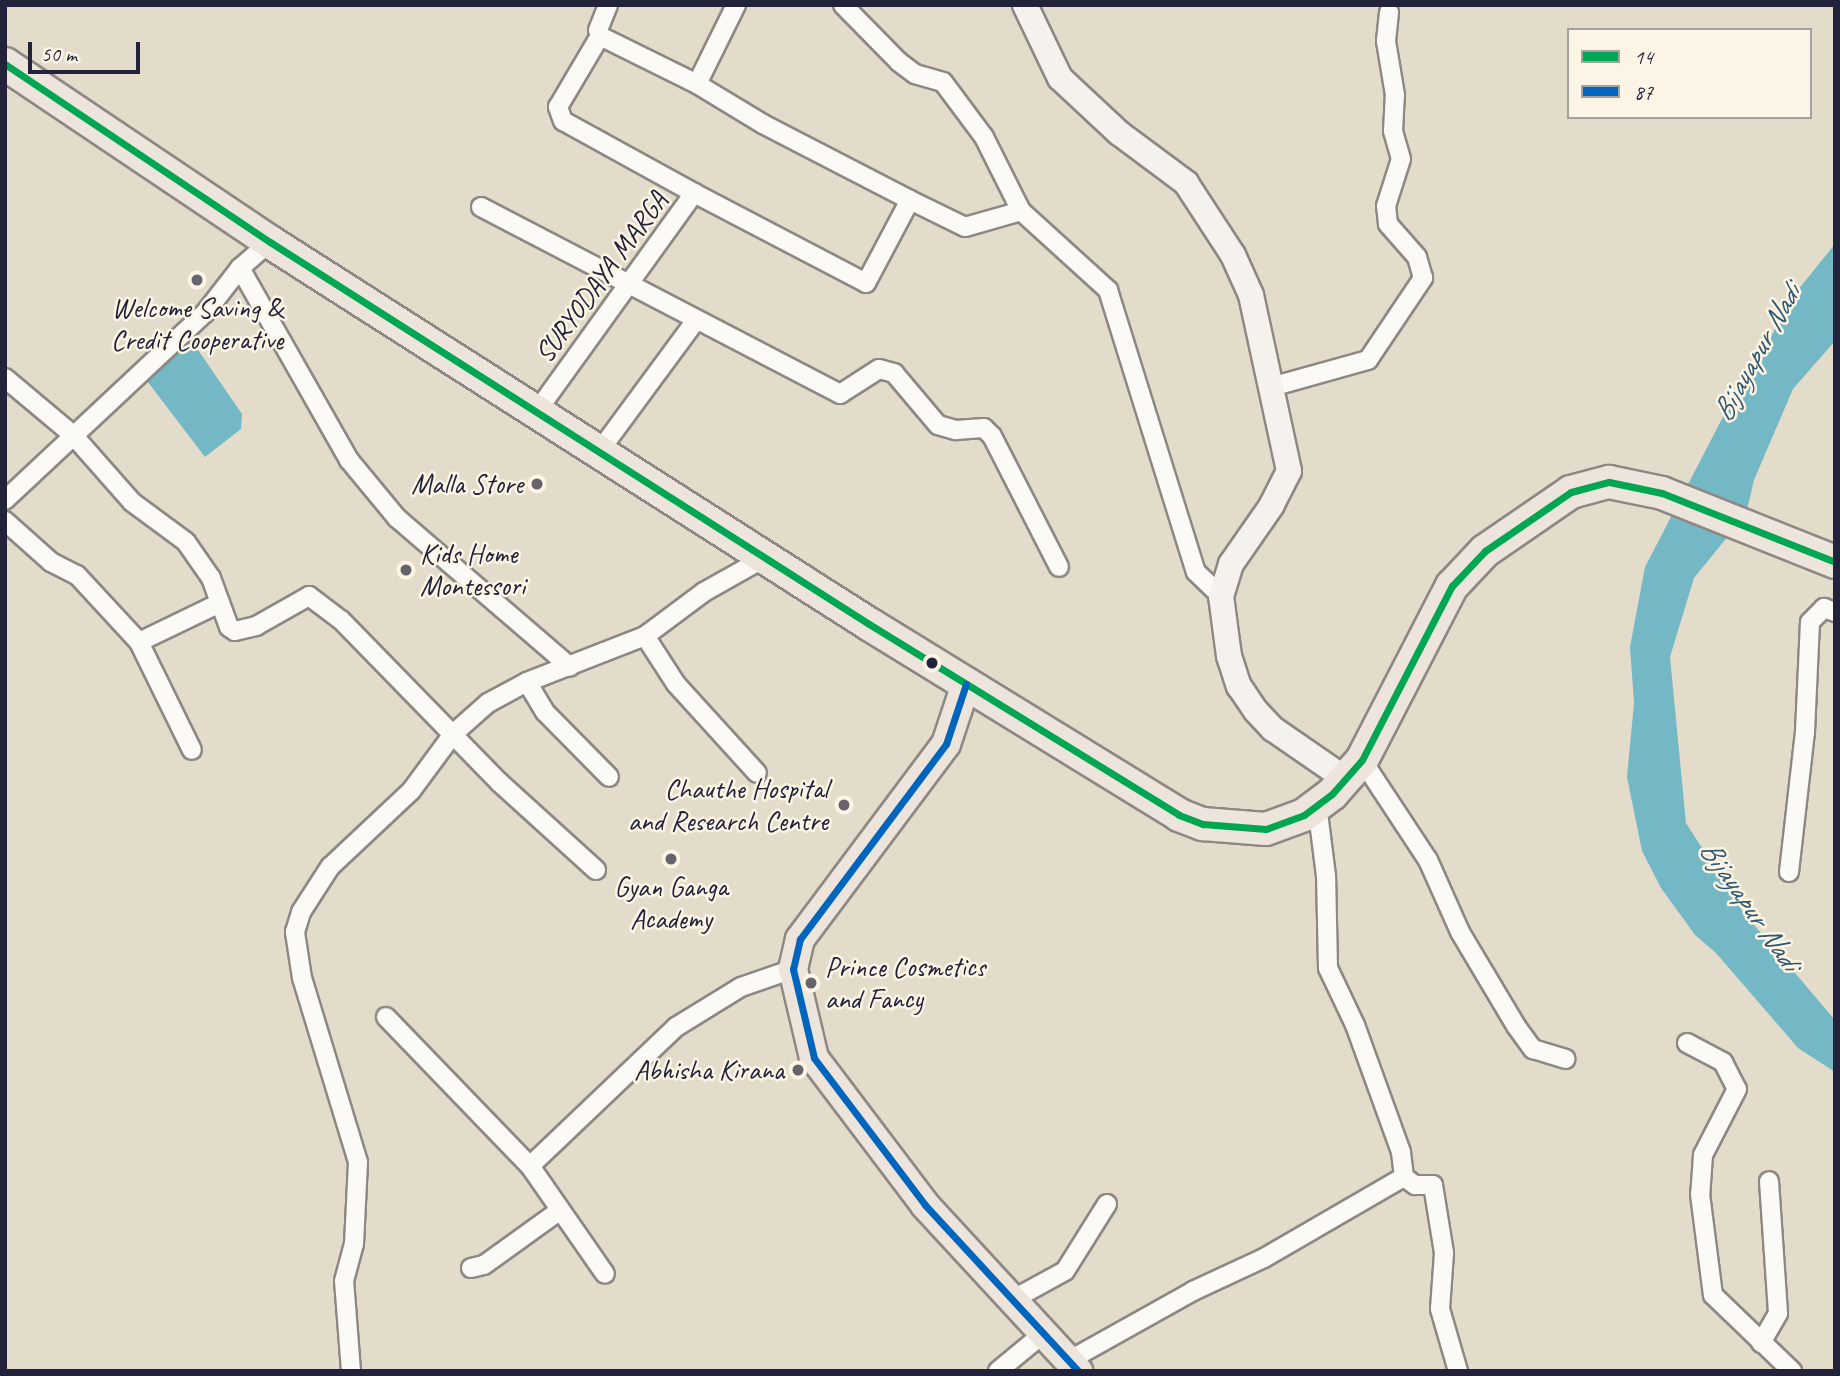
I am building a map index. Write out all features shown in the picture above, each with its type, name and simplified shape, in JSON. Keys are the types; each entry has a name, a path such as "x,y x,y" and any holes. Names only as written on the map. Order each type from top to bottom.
{"highway":[{"path":"5,64 270,242 601,449 766,557 1179,815 1203,824 1266,829 1304,815 1317,805 1354,770 1441,601 1474,561 1571,492 1590,485 1630,484 1700,506 1796,549 1835,562"}],"main road":[{"path":"1025,5 1060,78 1119,132 1186,183 1205,209 1251,295 1289,471 1231,564 1221,597 1230,656 1246,699 1273,729 1354,770"},
{"path":"967,684 946,744 800,939 793,969 814,1058 925,1205 1073,1366"}],"street":[{"path":"608,5 600,36 697,84 763,124 910,200 965,227 1021,211"},
{"path":"697,84 736,5"},
{"path":"843,5 899,62 915,74 943,82 984,137 1021,211 1108,290 1196,572 1221,597"},
{"path":"1271,387 1368,360 1423,278 1417,257 1388,224 1386,206 1401,159 1393,131 1395,95 1386,41 1389,12"},
{"name":"SURYODAYA MARGA","path":"537,411 627,284 665,239 694,193 563,121 558,114 600,36"},
{"path":"694,193 866,283 910,200"},
{"path":"481,207 840,394 878,369 894,373 938,425 956,430 984,428 992,436 1059,567"},
{"path":"5,500 205,313 240,268 270,242"},
{"path":"240,268 319,399 349,460 397,518 570,667"},
{"path":"601,449 695,320"},
{"path":"5,378 73,435 132,502 186,542 211,578 220,603 235,631 286,613 309,597 341,620 453,734 596,870"},
{"path":"5,521 51,562 77,575 139,642 192,750"},
{"path":"351,1371 344,1282 354,1244 358,1162 302,978 295,932 300,912 330,867 411,791 453,734 488,703 527,682 645,636 704,592 766,557"},
{"path":"139,642 220,603"},
{"path":"1789,872 1805,732 1810,622 1824,608 1835,612"},
{"path":"645,636 676,684 757,773"},
{"path":"527,682 545,712 609,777"},
{"path":"1354,770 1428,860 1485,979 1516,1026 1534,1048 1565,1059"},
{"path":"1317,805 1325,876 1328,968 1356,1025 1401,1152 1404,1177 1415,1185 1433,1185 1444,1253 1440,1309 1458,1371"},
{"path":"530,1166 676,1027 741,987 793,969"},
{"path":"386,1017 530,1166 605,1274"},
{"path":"1687,1043 1723,1062 1737,1089 1703,1155 1700,1194 1713,1295 1792,1371"},
{"path":"1073,1366 1404,1177"},
{"path":"1760,1343 1778,1313 1769,1181"},
{"path":"1012,1300 1065,1271 1107,1204"},
{"path":"471,1268 503,1253 559,1211"},
{"path":"998,1371 1044,1334"}],"water":[{"path":"1835,244 1835,341 1793,389 1754,480 1746,514 1694,578 1670,657 1686,823 1743,912 1835,1020 1835,1072 1798,1048 1716,953 1695,935 1661,888 1642,851 1627,777 1634,703 1630,647 1645,567 1724,415 1756,371 1785,306"},
{"path":"187,334 242,414 241,429 205,457 141,373"}],"transit line":[{"name":"14","path":"5,64 270,242 869,624 1179,815 1203,824 1266,829 1304,815 1332,794 1362,760 1452,586 1485,551 1571,492 1609,482 1662,493 1835,562"},
{"name":"87","path":"966,684 946,744 800,939 793,969 814,1058 925,1205 1078,1371"}],"place":[{"name":"Welcome Saving & Credit Cooperative","path":"197,280"},
{"name":"Malla Store","path":"537,484"},
{"name":"Kids Home Montessori","path":"406,570"},
{"name":"Chauthe Hospital and Research Centre","path":"844,805"},
{"name":"Gyan Ganga Academy","path":"671,859"},
{"name":"Prince Cosmetics and Fancy","path":"811,983"},
{"name":"Abhisha Kirana","path":"798,1070"}],"water label":[{"name":"Bijayapur Nadi","path":"1756,353"},
{"name":"Bijayapur Nadi","path":"1750,905"}]}
